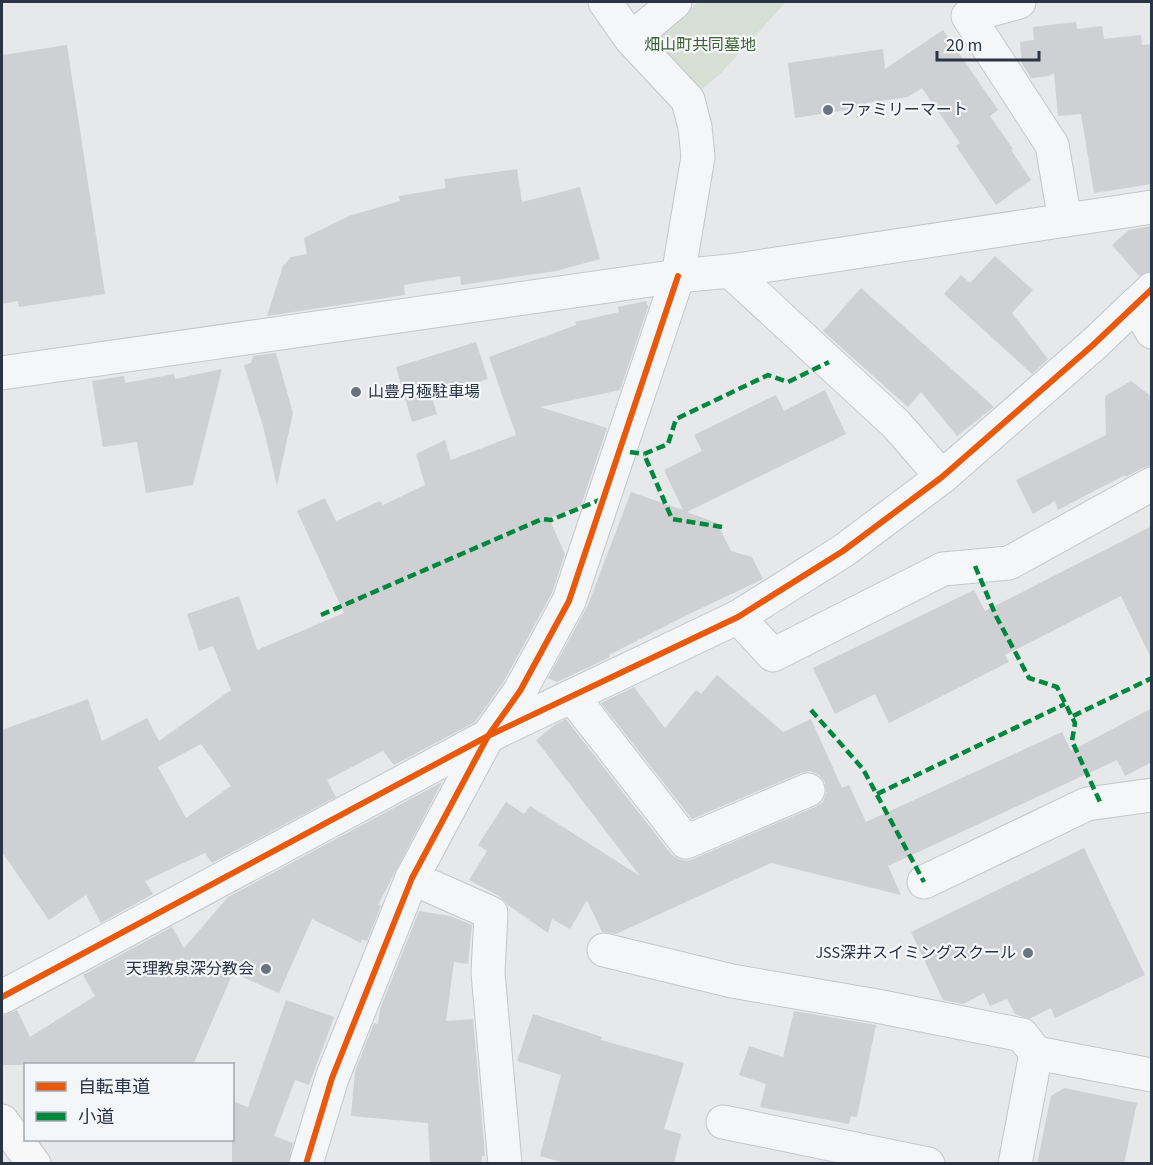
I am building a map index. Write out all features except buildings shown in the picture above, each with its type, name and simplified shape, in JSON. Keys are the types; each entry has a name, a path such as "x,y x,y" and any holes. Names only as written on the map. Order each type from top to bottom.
{"main road":[{"path":"2,1121 34,1164"}],"street":[{"path":"306,1164 332,1077 412,878 488,736 520,690 569,601 678,276 698,157 695,127 688,100 631,39 605,2"},
{"path":"631,39 675,2"},
{"path":"1019,2 968,16 1052,145 1065,220"},
{"path":"2,373 678,276 730,271 1152,207"},
{"path":"730,271 896,424 942,477"},
{"path":"2,997 488,736 738,617 843,551 942,477 1093,345 1146,309"},
{"path":"738,617 773,656 942,569 1008,563 1152,484"},
{"path":"572,696 686,842 808,790"},
{"path":"924,882 1087,804 1152,795"},
{"path":"412,878 491,913 488,973 505,1164"},
{"path":"604,950 732,981 877,1006 1022,1035 1036,1053 1152,1075"},
{"path":"1015,1164 1036,1053"},
{"path":"723,1122 928,1164"}],"green space":[{"name":"畑山町共同墓地","path":"698,2 786,2 722,72 696,94 651,43"}],"marked path":[{"path":"722,527 672,519 644,454 668,444 676,419 768,375 788,382 829,362"},
{"path":"630,452 644,454"},
{"path":"321,615 542,519 551,520 602,499"},
{"path":"975,566 996,616 1029,678 1057,687 1075,723 1072,741 1100,802"},
{"path":"1073,716 1152,678"},
{"path":"877,794 1065,704"},
{"path":"811,710 863,769 924,882"}],"cycle path":[{"path":"306,1164 332,1078 412,878 488,736 520,691 569,601 678,276"},
{"path":"2,997 488,736 738,617 843,551 942,477 1093,345 1152,289"}],"place":[{"name":"ファミリーマート","path":"828,110"},
{"name":"山豊月極駐車場","path":"356,392"},
{"name":"JSS深井スイミングスクール","path":"1028,953"},
{"name":"天理教泉深分教会","path":"266,969"}]}
